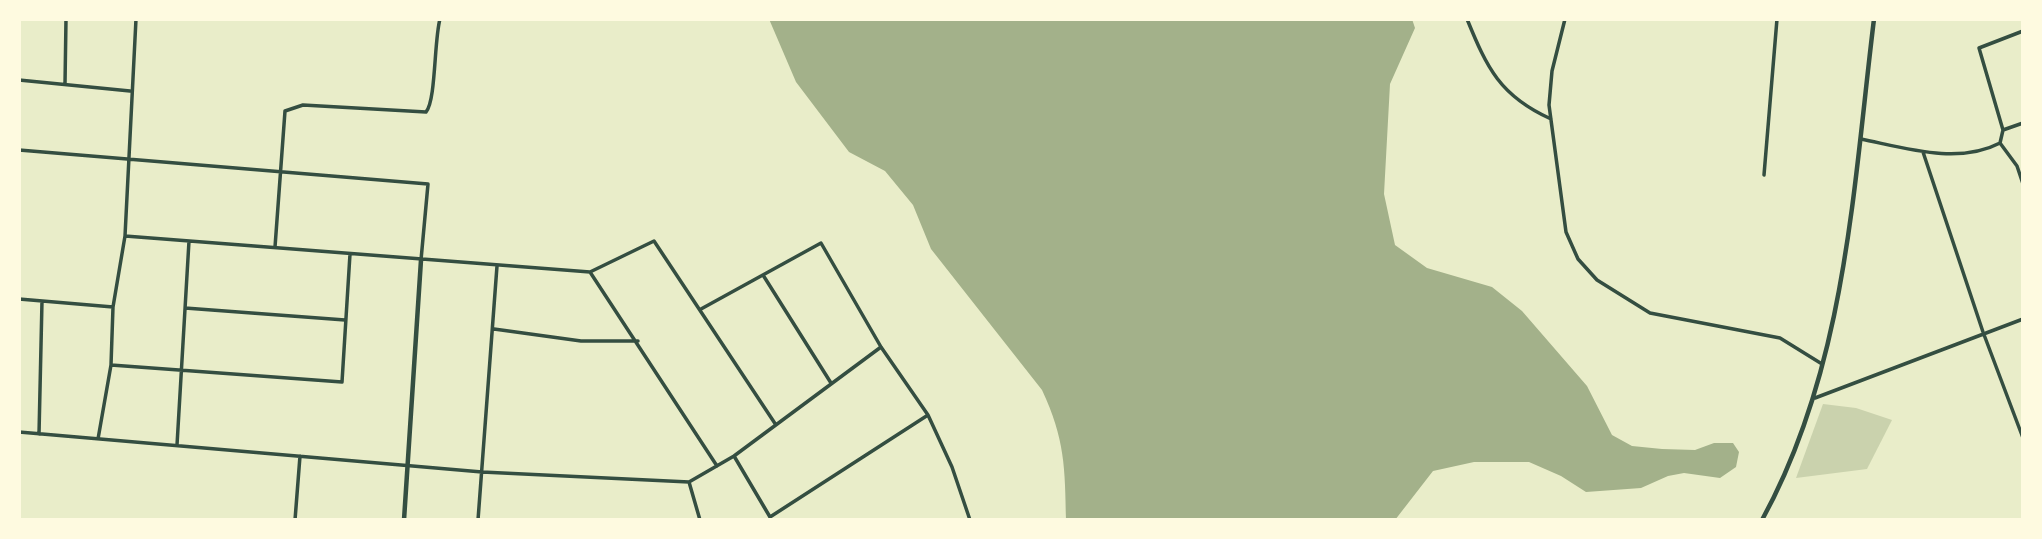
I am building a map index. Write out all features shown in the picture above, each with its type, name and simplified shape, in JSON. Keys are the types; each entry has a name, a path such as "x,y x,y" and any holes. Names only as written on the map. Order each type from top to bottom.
{"main road":[{"path":"1762,520 1783,481 1815,398 1824,365 1837,301 1874,19"},
{"path":"404,520 410,465 421,260"}],"street":[{"path":"65,84 66,19"},
{"path":"98,439 111,365 113,307 125,236 130,162 130,91 136,19"},
{"path":"275,247 283,117 289,107 315,105 422,113 428,110 440,19"},
{"path":"1467,19 1488,69 1524,107 1551,119"},
{"path":"1565,19 1549,86 1566,232 1578,259 1597,280 1650,313 1780,338 1824,365"},
{"path":"1764,175 1777,19"},
{"path":"1859,138 1923,152 1981,153 2000,143 2003,130 1979,48 2023,32"},
{"path":"19,80 130,91"},
{"path":"2003,130 2023,123"},
{"path":"2000,143 2017,166 2023,184"},
{"path":"19,150 130,162 428,184 421,260"},
{"path":"1923,152 1983,332 2023,438"},
{"path":"125,236 590,272 654,240 775,425"},
{"path":"177,446 189,241"},
{"path":"701,309 821,243 881,347 928,415 952,467 970,520"},
{"path":"111,365 342,382 350,254"},
{"path":"478,520 497,266"},
{"path":"590,272 638,341 717,466"},
{"path":"763,275 831,383"},
{"path":"19,299 113,307"},
{"path":"39,434 42,301"},
{"path":"185,308 345,320"},
{"path":"1815,398 2023,319"},
{"path":"494,329 581,341 638,341"},
{"path":"19,432 482,471 689,482 734,456 881,347"},
{"path":"734,456 770,517 928,415"},
{"path":"295,520 300,456"},
{"path":"689,482 700,520"},
{"path":"135,520 145,520"}],"shaded area":[{"path":"769,19 1412,19 1415,28 1390,84 1384,194 1395,245 1427,268 1492,287 1522,311 1587,386 1612,435 1632,446 1662,449 1695,450 1714,443 1733,443 1739,452 1736,467 1720,478 1684,473 1668,476 1641,488 1586,492 1561,476 1529,462 1474,462 1433,471 1395,520 1066,520 1062,454 1050,408 1042,390 931,249 913,205 885,171 849,152 796,82"},
{"path":"1823,404 1856,408 1892,420 1867,469 1796,478"}]}
